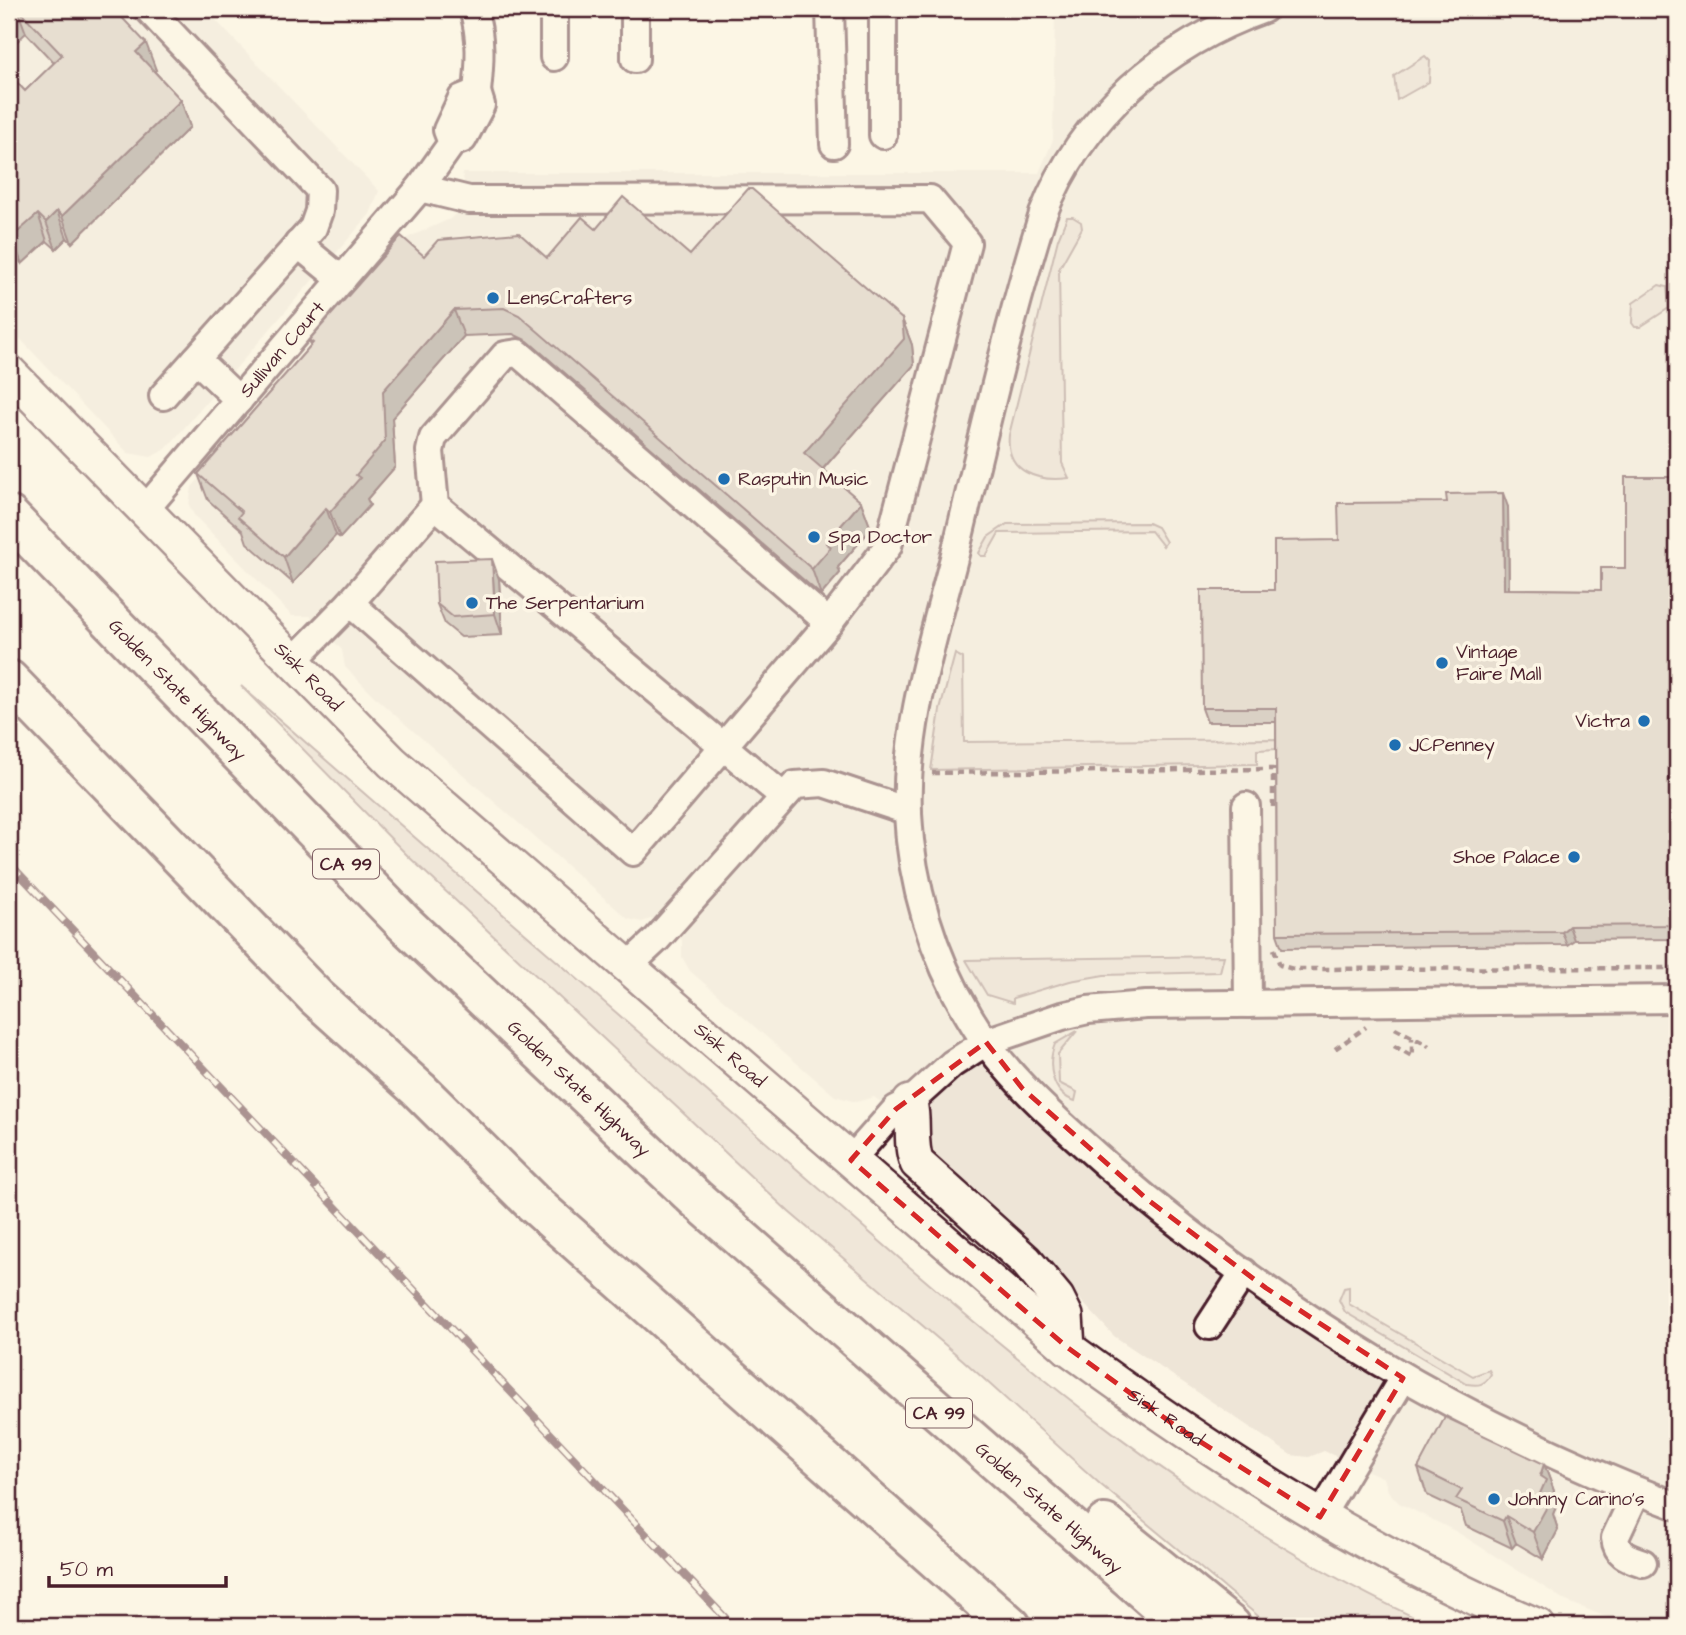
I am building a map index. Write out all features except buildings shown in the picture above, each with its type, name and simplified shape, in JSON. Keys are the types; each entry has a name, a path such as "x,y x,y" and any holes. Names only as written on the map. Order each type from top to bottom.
{"highway":[{"name":"Golden State Highway","path":"9,516 404,923 695,1198 1184,1626"},
{"path":"9,680 316,997 419,1090 532,1202 694,1381 971,1626"},
{"path":"695,1198 895,1342 1084,1507 1231,1626"},
{"path":"532,1202 1011,1626"}],"main road":[{"name":"Sisk Road","path":"9,372 143,512 391,762 1068,1348 1177,1427 1320,1517 1401,1562 1538,1626"},
{"path":"910,1102 915,1123 912,1149 917,1163 1026,1261 1057,1298 1066,1316 1068,1348"}],"street":[{"path":"148,9 320,190 319,211 313,228 163,396"},
{"name":"Sullivan Court","path":"143,512 420,188 452,142 463,139 481,105 477,92 479,27 473,9"},
{"path":"554,9 554,57"},
{"path":"635,9 635,59"},
{"path":"830,9 834,144"},
{"path":"883,9 883,135"},
{"path":"1264,9 1204,34 1143,76 1091,129 1054,186 1032,247 918,705 910,756 908,811 914,859 932,939 957,995 986,1042 1023,1088 1147,1200 1244,1272 1403,1378 1494,1425 1637,1491 1677,1506"},
{"path":"350,603 633,852 829,623 893,537 967,243 930,199 470,200 420,188"},
{"path":"298,244 342,280"},
{"path":"784,797 435,505 430,451 432,438 505,355 517,353 829,623"},
{"path":"196,359 239,400"},
{"path":"291,663 350,603 435,505"},
{"path":"627,967 657,939 795,785 824,783 908,811"},
{"path":"1246,806 1248,1004"},
{"path":"851,1160 895,1109 910,1102 952,1064 986,1042 1088,1010 1146,1005 1677,999"},
{"path":"1209,1326 1244,1272"},
{"path":"1320,1517 1403,1378"},
{"path":"1637,1491 1615,1538 1616,1546 1623,1557 1643,1563"}],"path":[{"path":"931,773 1273,769 1273,821"},
{"path":"1274,939 1276,959 1286,968 1677,968"},
{"path":"1376,968 1376,977"},
{"path":"1390,1025 1429,1046"},
{"path":"1335,1048 1369,1026"},
{"path":"1394,1046 1412,1056 1412,1037"}],"highlighted area":[{"path":"986,1042 1022,1088 1148,1200 1266,1288 1403,1378 1320,1517 1177,1427 1068,1348 851,1160 896,1109"}],"shaded area":[{"path":"9,9 205,9 379,191 370,214 166,449 151,457 128,453 9,327"},
{"path":"1055,9 1677,9 1677,1626 1629,1626 1566,1601 1457,1532 1399,1503 1388,1491 1384,1478 1324,1451 1309,1457 1291,1455 1114,1336 1030,1246 934,1164 923,1134 874,1097 856,1102 835,1096 690,971 682,957 682,940 653,918 642,922 628,919 378,700 345,667 342,650 310,616 292,616 194,515 189,505 192,487 399,246 407,238 450,219 459,210 465,185 462,173 1039,173 1053,140"},
{"path":"1425,56 1430,61 1429,82 1397,100 1394,76"},
{"path":"1067,217 1081,222 1082,228 1059,269 1062,463 1069,478 1058,479 1036,476 1018,466 1009,448 1009,435 1058,239"},
{"path":"1659,285 1667,287 1669,308 1640,327 1635,327 1632,323 1633,303"},
{"path":"1148,523 1157,527 1166,542 1163,546 1151,531 999,533 986,556 979,553 988,537 1007,524"},
{"path":"955,654 963,658 964,742 1278,739 1278,749 1257,750 1257,764 931,770 940,710"},
{"path":"241,686 1014,1355 1172,1475 1255,1530 1342,1581 1433,1626 1270,1626 1100,1484 963,1360 789,1212 408,856"},
{"path":"1224,956 1220,972 1104,975 1070,981 1013,998 1013,1003 987,995 966,960"},
{"path":"1077,1031 1058,1054 1059,1083 1077,1092 1075,1101 1061,1092 1056,1085 1051,1060 1055,1044"},
{"path":"1349,1287 1349,1304 1473,1376 1489,1370 1489,1378 1481,1384 1467,1384 1345,1312 1339,1300 1344,1288"}],"railway":[{"path":"9,863 733,1626"}],"place":[{"name":"LensCrafters","path":"493,298"},
{"name":"Rasputin Music","path":"724,479"},
{"name":"Spa Doctor","path":"814,537"},
{"name":"The Serpentarium","path":"472,603"},
{"name":"Vintage Faire Mall","path":"1442,663"},
{"name":"Victra","path":"1644,721"},
{"name":"JCPenney","path":"1395,745"},
{"name":"Shoe Palace","path":"1574,857"},
{"name":"Johnny Carino's","path":"1494,1499"}]}
